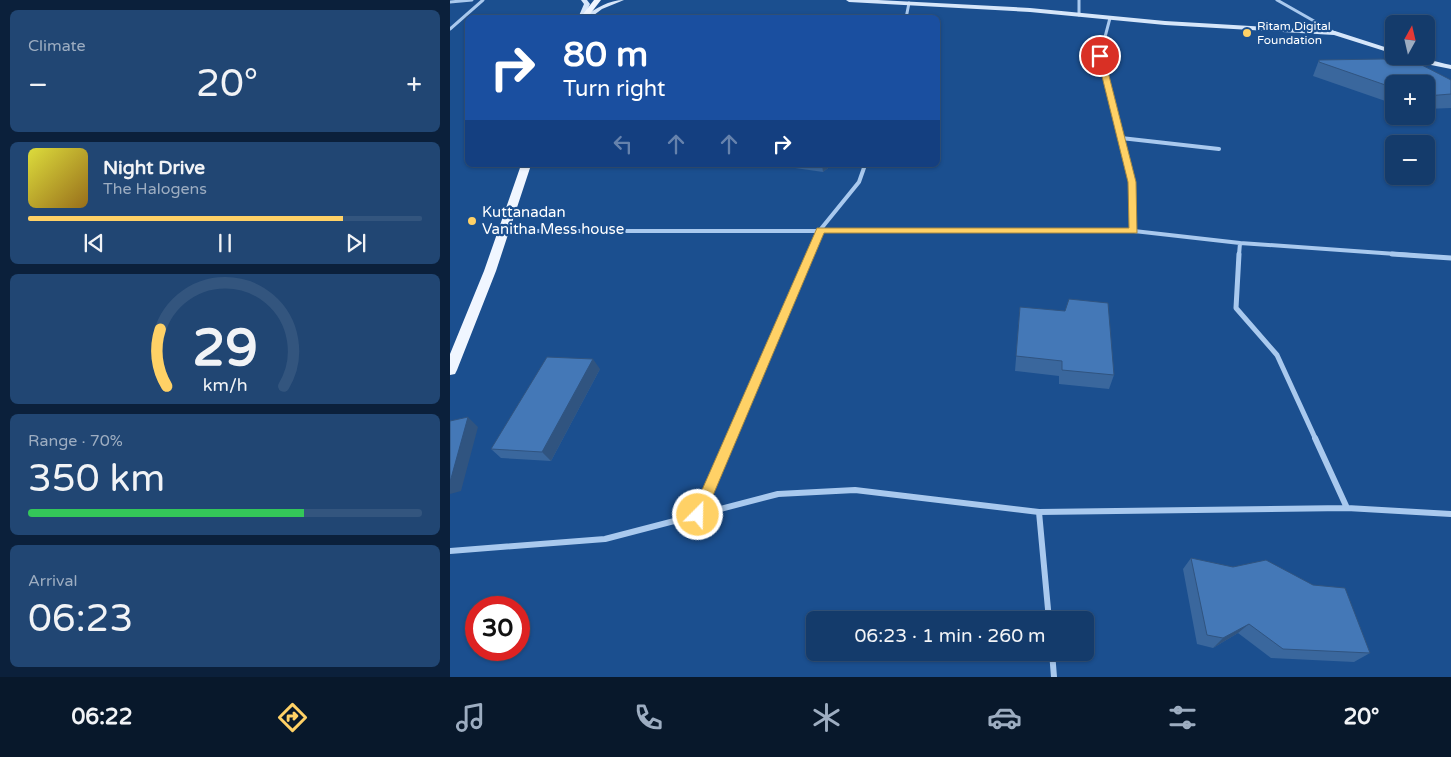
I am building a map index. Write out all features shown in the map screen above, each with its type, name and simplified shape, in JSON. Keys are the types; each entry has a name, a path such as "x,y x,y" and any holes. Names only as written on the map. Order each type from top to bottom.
{"main road":[{"path":"584,0 587,4 584,15"},
{"path":"586,15 598,0"},
{"path":"588,15 621,0"},
{"path":"849,0 1030,10 1110,18 1335,33 1385,49"},
{"path":"1435,64 1451,66"},
{"path":"450,370 525,167"}],"street":[{"path":"450,2 472,0"},
{"path":"466,15 483,0"},
{"path":"1078,0 1078,15"},
{"path":"1277,0 1335,33"},
{"path":"907,15 909,3"},
{"path":"450,29 465,16"},
{"path":"1110,18 1100,56 1132,182 1134,231"},
{"path":"1121,138 1219,149"},
{"path":"698,515 820,230 859,182 864,167"},
{"path":"503,231 1134,231 1240,243 1451,258"},
{"path":"1240,243 1236,308 1278,355 1347,508"},
{"path":"450,551 605,539 778,494 855,490 1038,512 1347,508 1451,514"},
{"path":"1038,512 1048,611"},
{"path":"1053,661 1054,677"}],"building":[{"path":"1383,59 1385,59 1385,65 1422,65 1451,80 1451,94 1435,95 1435,75 1385,75 1385,85 1319,62 1319,60"},
{"path":"1069,299 1108,303 1114,375 1062,370 1062,361 1016,356 1020,307 1065,311"},
{"path":"547,357 593,359 542,452 491,449"},
{"path":"468,417 450,482 450,421"},
{"path":"1191,558 1233,567 1266,560 1313,585 1345,588 1370,653 1283,649 1249,624 1223,638 1207,635"}],"place":[{"name":"Ritam Digital Foundation","path":"1247,33"},
{"name":"Kuttanadan Vanitha Mess house","path":"472,221"}],"route":[{"path":"698,515 820,230 1134,231 1132,182 1100,56"}]}
